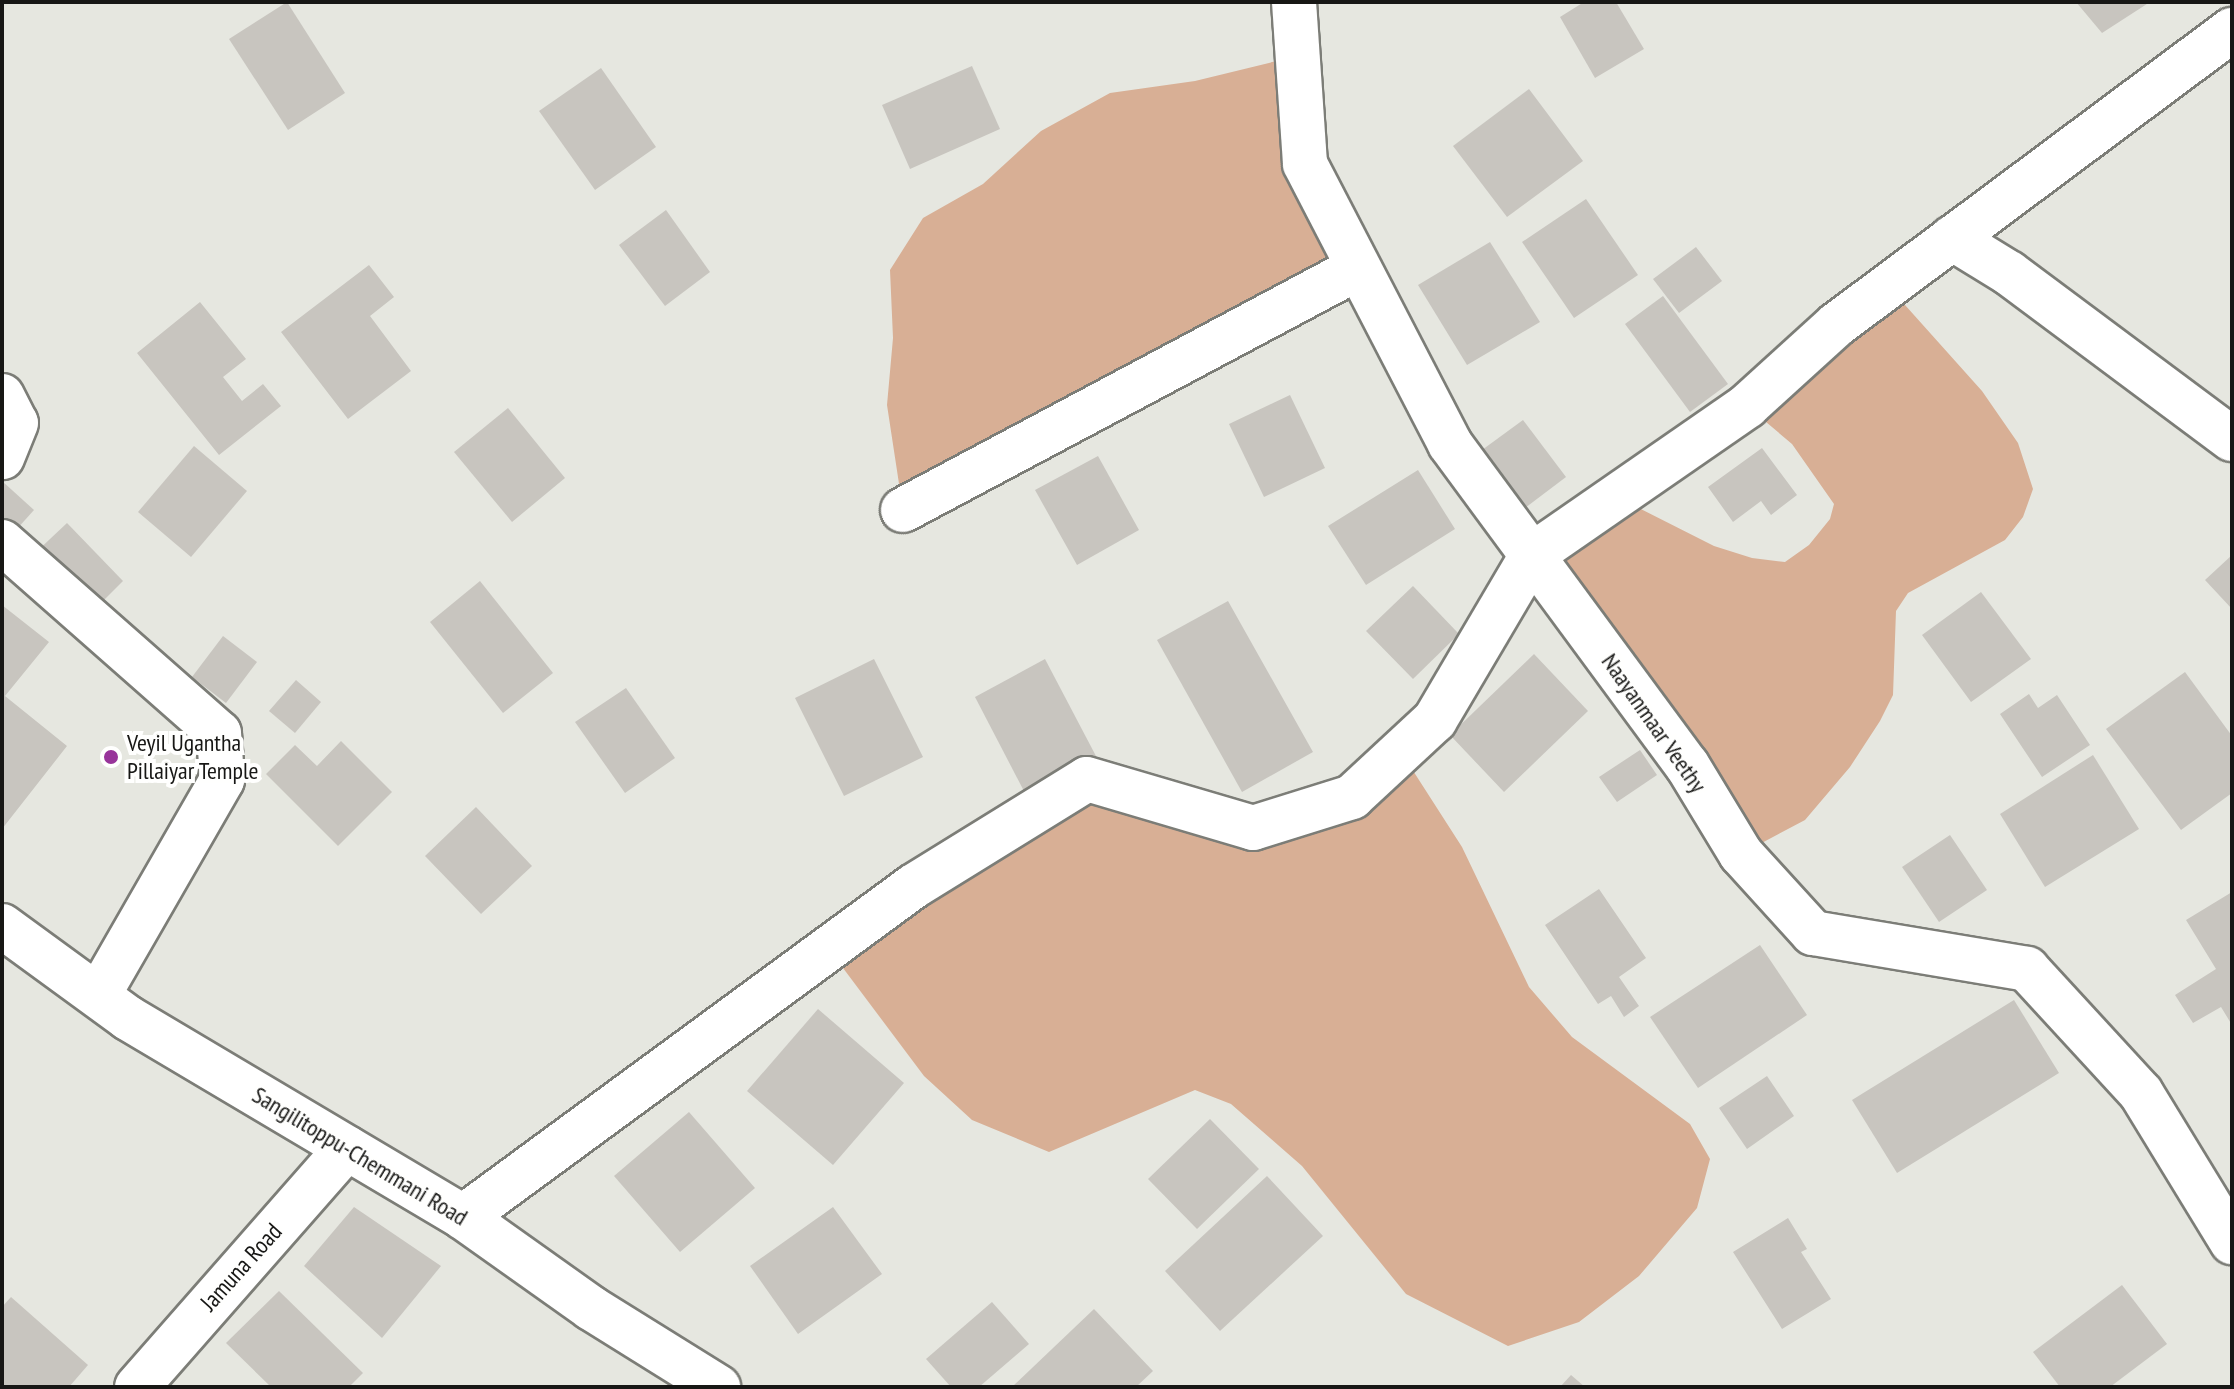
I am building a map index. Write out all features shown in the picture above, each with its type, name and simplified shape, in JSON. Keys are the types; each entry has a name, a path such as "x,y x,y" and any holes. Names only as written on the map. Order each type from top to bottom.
{"street":[{"name":"Naayanmaar Veethy","path":"1294,2 1305,164 1450,444 1687,765 1741,854 1813,933 2027,969 2141,1093 2232,1242"},
{"path":"463,1217 914,886 1087,779 1253,828 1352,797 1435,720 1532,555 1747,406 1836,325 2232,30"},
{"path":"1952,238 2009,273 2232,439"},
{"path":"903,510 1358,268"},
{"path":"2,396 16,423 2,457"},
{"path":"2,542 219,733 222,780 99,994"},
{"name":"Sangilitoppu-Chemmani Road","path":"2,926 128,1018 463,1217 591,1308 718,1387"},
{"name":"Jamuna Road","path":"137,1387 347,1148"}],"shaded area":[{"path":"1297,56 1305,164 1358,268 903,510 887,405 893,338 890,270 923,218 983,184 1041,131 1110,93 1195,81"},
{"path":"1888,286 1982,391 2018,443 2033,489 2023,517 2005,540 1908,593 1896,611 1893,695 1880,721 1850,767 1805,820 1741,854 1532,555 1619,498 1714,546 1752,558 1785,562 1809,545 1830,519 1834,504 1792,444 1747,406"},
{"path":"1401,752 1462,847 1529,987 1572,1037 1690,1124 1710,1159 1697,1208 1639,1276 1579,1322 1508,1346 1406,1294 1302,1166 1231,1104 1195,1090 1049,1152 972,1120 924,1076 828,948 1087,779 1253,827"}],"building":[{"path":"287,2 345,93 288,130 229,39"},
{"path":"1584,2 1616,2 1644,49 1595,78 1560,17"},
{"path":"2076,2 2150,2 2102,33"},
{"path":"972,66 1000,129 910,169 882,105"},
{"path":"601,68 656,147 595,190 539,111"},
{"path":"1529,89 1583,161 1507,217 1453,146"},
{"path":"1586,199 1638,275 1574,318 1522,242"},
{"path":"666,210 710,272 665,306 619,245"},
{"path":"1490,242 1540,322 1467,365 1418,285"},
{"path":"1696,247 1722,281 1679,313 1653,279"},
{"path":"369,265 394,297 370,316 411,371 348,419 281,332"},
{"path":"1663,296 1728,384 1690,412 1625,324"},
{"path":"200,302 246,359 223,377 242,401 263,384 281,406 219,455 137,353"},
{"path":"1290,395 1325,468 1264,497 1229,424"},
{"path":"508,408 565,478 512,522 454,452"},
{"path":"1523,420 1566,477 1525,508 1482,450"},
{"path":"194,446 247,491 191,557 138,512"},
{"path":"1762,448 1797,495 1771,515 1761,501 1733,522 1708,487"},
{"path":"1098,456 1139,530 1077,565 1035,490"},
{"path":"1418,470 1455,529 1366,585 1328,526"},
{"path":"2,481 34,510 16,530 2,517"},
{"path":"67,523 123,581 90,614 33,555"},
{"path":"2232,555 2232,609 2205,580"},
{"path":"480,581 553,673 503,713 430,622"},
{"path":"1413,586 1459,634 1413,679 1366,631"},
{"path":"1981,592 2031,659 1971,702 1922,635"},
{"path":"1228,601 1313,752 1242,792 1157,640"},
{"path":"2,605 49,642 5,696 67,746 2,829"},
{"path":"223,636 257,662 226,703 192,677"},
{"path":"1534,654 1588,711 1504,792 1450,735"},
{"path":"874,659 923,757 844,796 795,698"},
{"path":"1045,659 1097,758 1026,795 975,697"},
{"path":"2185,672 2232,736 2232,793 2181,830 2106,729"},
{"path":"296,680 321,702 295,733 269,711"},
{"path":"626,688 675,758 625,793 575,722"},
{"path":"2029,694 2038,708 2057,695 2090,745 2042,777 2000,714"},
{"path":"341,741 392,792 338,846 266,774 295,745 317,766"},
{"path":"1640,750 1657,775 1617,802 1599,777"},
{"path":"2093,755 2139,829 2045,887 2000,814"},
{"path":"476,807 532,866 481,914 425,856"},
{"path":"1950,835 1987,890 1939,922 1902,867"},
{"path":"1599,889 1646,958 1619,977 1639,1006 1624,1017 1611,996 1598,1004 1545,925"},
{"path":"2232,892 2232,1025 2221,1007 2193,1023 2175,995 2216,969 2186,920"},
{"path":"1760,945 1807,1015 1698,1088 1650,1017"},
{"path":"2014,1000 2059,1073 1897,1173 1852,1100"},
{"path":"818,1009 904,1083 833,1165 747,1091"},
{"path":"1767,1076 1794,1116 1747,1149 1719,1108"},
{"path":"689,1112 755,1188 680,1252 614,1176"},
{"path":"1210,1119 1259,1169 1197,1229 1148,1179"},
{"path":"1267,1176 1323,1236 1220,1331 1165,1271"},
{"path":"354,1207 441,1266 382,1338 304,1266"},
{"path":"833,1207 882,1274 798,1334 750,1266"},
{"path":"1788,1218 1807,1249 1801,1252 1831,1299 1782,1329 1733,1252"},
{"path":"2122,1285 2167,1344 2110,1387 2060,1387 2033,1352"},
{"path":"279,1291 363,1373 349,1387 271,1387 226,1343"},
{"path":"11,1297 88,1365 69,1387 2,1387 2,1307"},
{"path":"992,1302 1029,1344 979,1387 951,1387 926,1359"},
{"path":"1094,1309 1153,1371 1136,1387 1012,1387"},
{"path":"1571,1375 1585,1387 1560,1387"}],"place":[{"name":"Veyil Ugantha Pillaiyar Temple","path":"111,757"}]}
